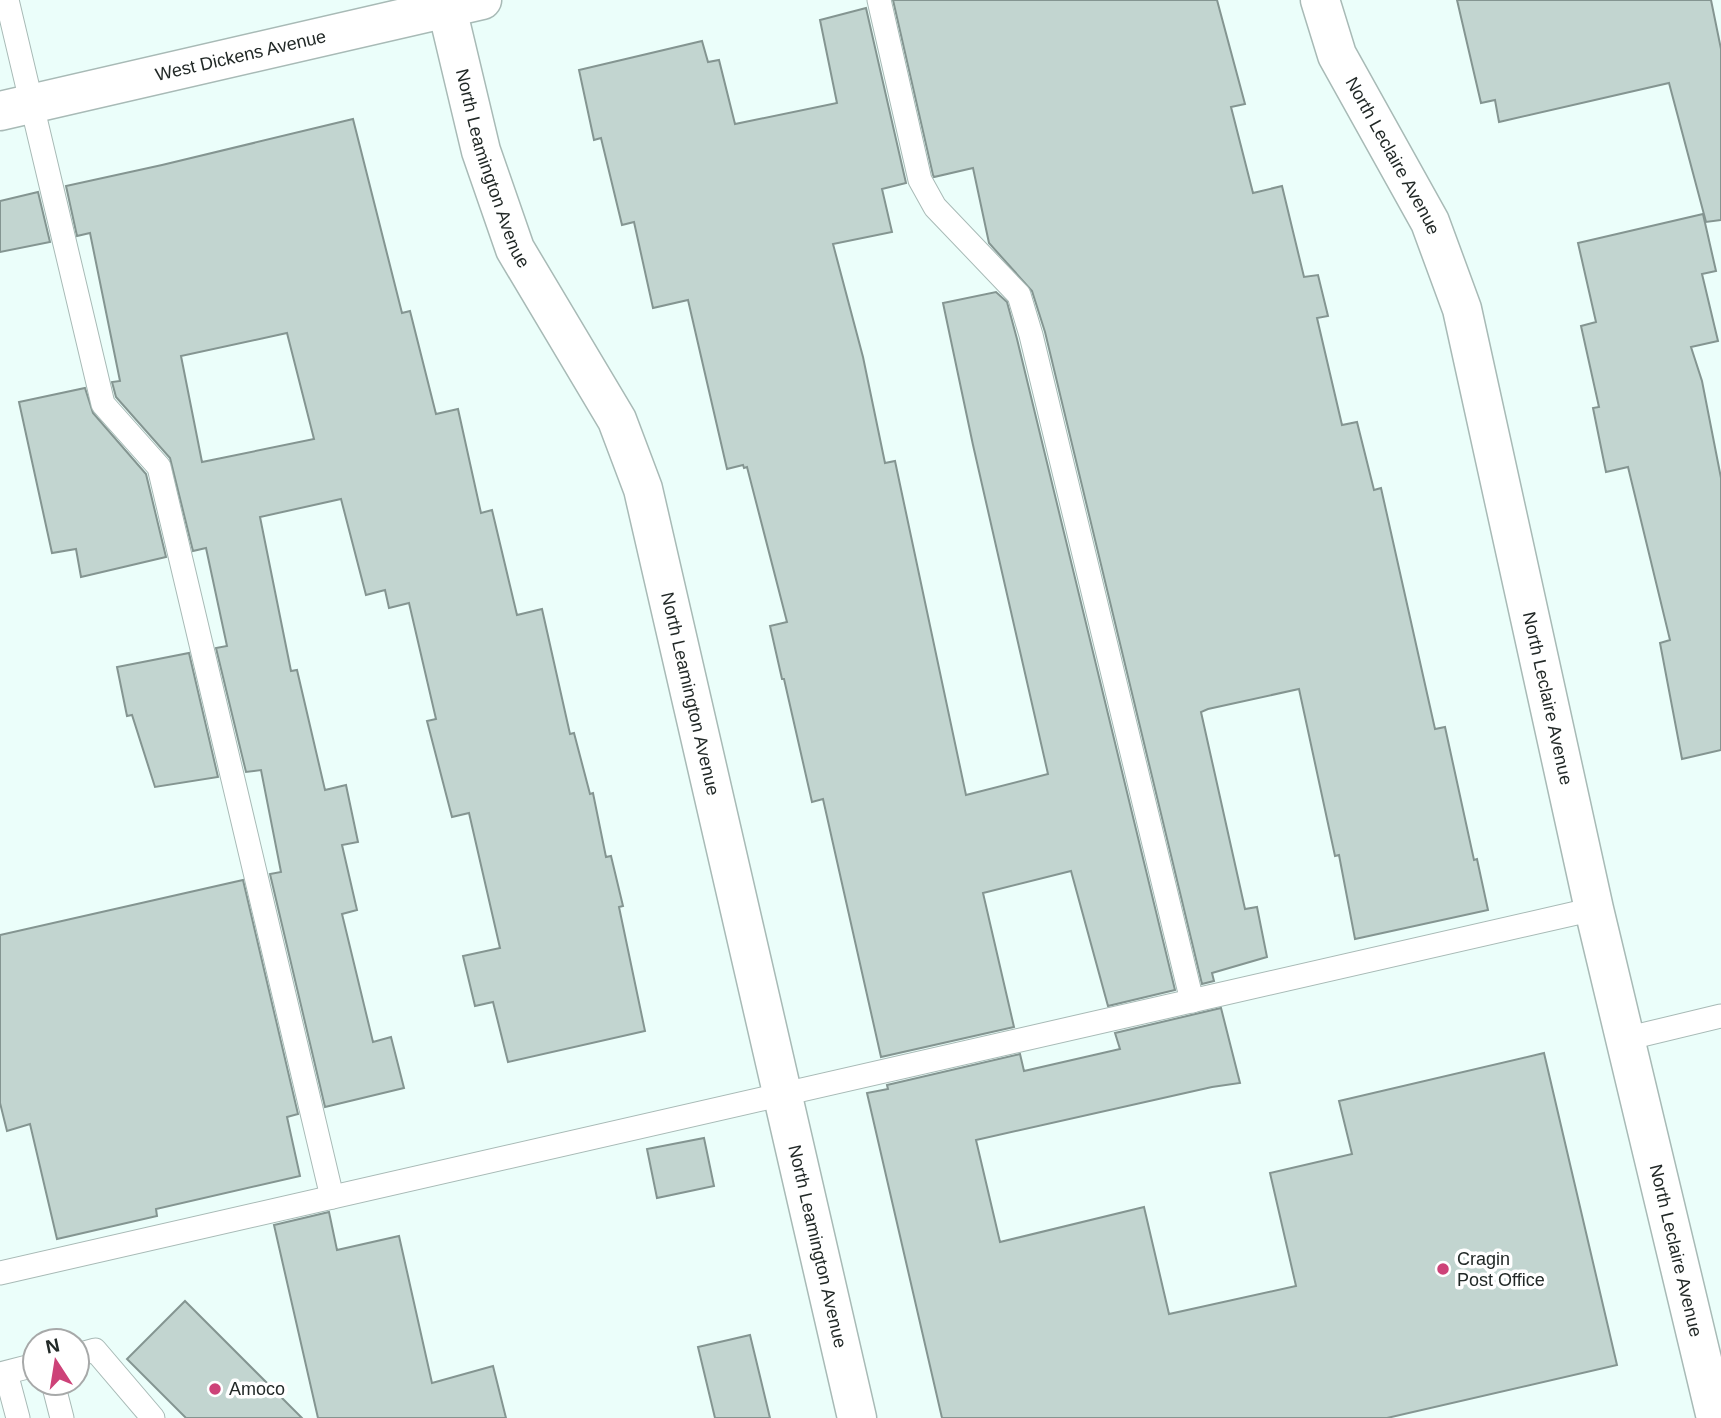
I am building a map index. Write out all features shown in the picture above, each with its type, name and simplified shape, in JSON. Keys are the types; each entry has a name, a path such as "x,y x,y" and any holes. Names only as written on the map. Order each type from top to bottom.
{"street":[{"name":"North Leclaire Avenue","path":"1320,0 1337,55 1430,222 1462,309 1594,909 1716,1418"},
{"name":"West Dickens Avenue","path":"16,107 458,3"},
{"name":"North Leamington Avenue","path":"458,3 481,151 515,249 617,421 643,489 857,1418"}],"lane":[{"path":"7,0 16,107 103,404 159,467 332,1197"},
{"path":"879,0 920,180 934,208 1019,295 1031,335 1192,1001"},
{"path":"0,1273 1594,909"},
{"path":"1625,1039 1721,1016"},
{"path":"91,1351 95,1350 153,1418"},
{"path":"18,1418 3,1373 21,1368"},
{"path":"57,1397 62,1418"}],"building":[{"path":"893,0 1217,0 1245,104 1231,107 1253,193 1282,186 1304,277 1318,275 1328,316 1317,318 1342,425 1357,422 1374,490 1381,488 1435,729 1445,727 1474,860 1477,859 1488,910 1355,939 1339,855 1335,856 1299,689 1208,709 1201,712 1245,909 1257,907 1267,957 1212,973 1214,981 1202,984 1045,332 1032,291 989,243 973,168 934,177 933,175"},
{"path":"1457,0 1711,0 1721,49 1721,220 1706,222 1669,83 1499,122 1495,100 1481,103"},
{"path":"866,8 906,183 882,189 892,232 833,244 863,357 885,463 895,461 966,795 1048,774 943,303 996,292 1007,302 1017,339 1175,990 1108,1006 1071,871 983,893 1014,1027 881,1057 823,799 812,802 782,679 770,626 787,622 747,467 744,468 743,465 727,469 688,300 653,308 634,222 622,225 601,138 594,140 579,70 702,41 708,62 719,60 735,124 837,103 820,20"},
{"path":"353,119 402,313 410,311 436,414 458,409 481,513 492,510 517,615 542,609 570,734 574,733 590,794 593,793 606,857 611,856 623,906 619,907 645,1031 508,1062 493,1002 475,1006 463,956 500,948 469,813 452,817 427,721 436,719 409,603 389,608 385,590 366,595 341,499 260,517 291,671 297,670 325,790 346,785 358,842 342,845 357,910 342,914 373,1042 391,1037 404,1088 325,1107 270,874 281,872 261,770 246,772 216,648 227,646 206,548 193,551 170,458 116,397 112,382 120,381 90,233 77,236 66,186","holes":["287,333 314,439 202,462 181,356"]},
{"path":"38,192 50,242 0,252 0,201"},
{"path":"1703,214 1716,271 1702,274 1718,341 1691,347 1702,381 1721,478 1721,750 1682,759 1660,643 1670,640 1628,467 1606,472 1593,408 1599,407 1581,326 1596,322 1578,243"},
{"path":"85,388 93,413 146,474 166,557 81,577 76,549 52,553 19,402"},
{"path":"189,653 218,777 155,787 132,715 127,716 117,667"},
{"path":"243,880 298,1114 287,1117 300,1176 156,1209 157,1216 57,1239 30,1124 7,1131 0,1103 0,935"},
{"path":"1221,1008 1240,1083 976,1140 1000,1242 1144,1207 1169,1314 1296,1286 1270,1173 1352,1154 1339,1101 1544,1053 1617,1365 1387,1418 942,1418 867,1093 888,1089 887,1085 1020,1054 1024,1071 1120,1049 1115,1033"},
{"path":"704,1138 714,1186 657,1198 647,1149"},
{"path":"329,1212 337,1250 399,1236 432,1383 493,1366 506,1418 318,1418 274,1225"},
{"name":"Amoco","path":"185,1301 302,1418 186,1418 127,1359"},
{"path":"750,1335 770,1418 715,1418 698,1347"}],"place":[{"name":"Cragin Post Office","path":"1443,1269"},
{"name":"Amoco","path":"215,1389"}]}
